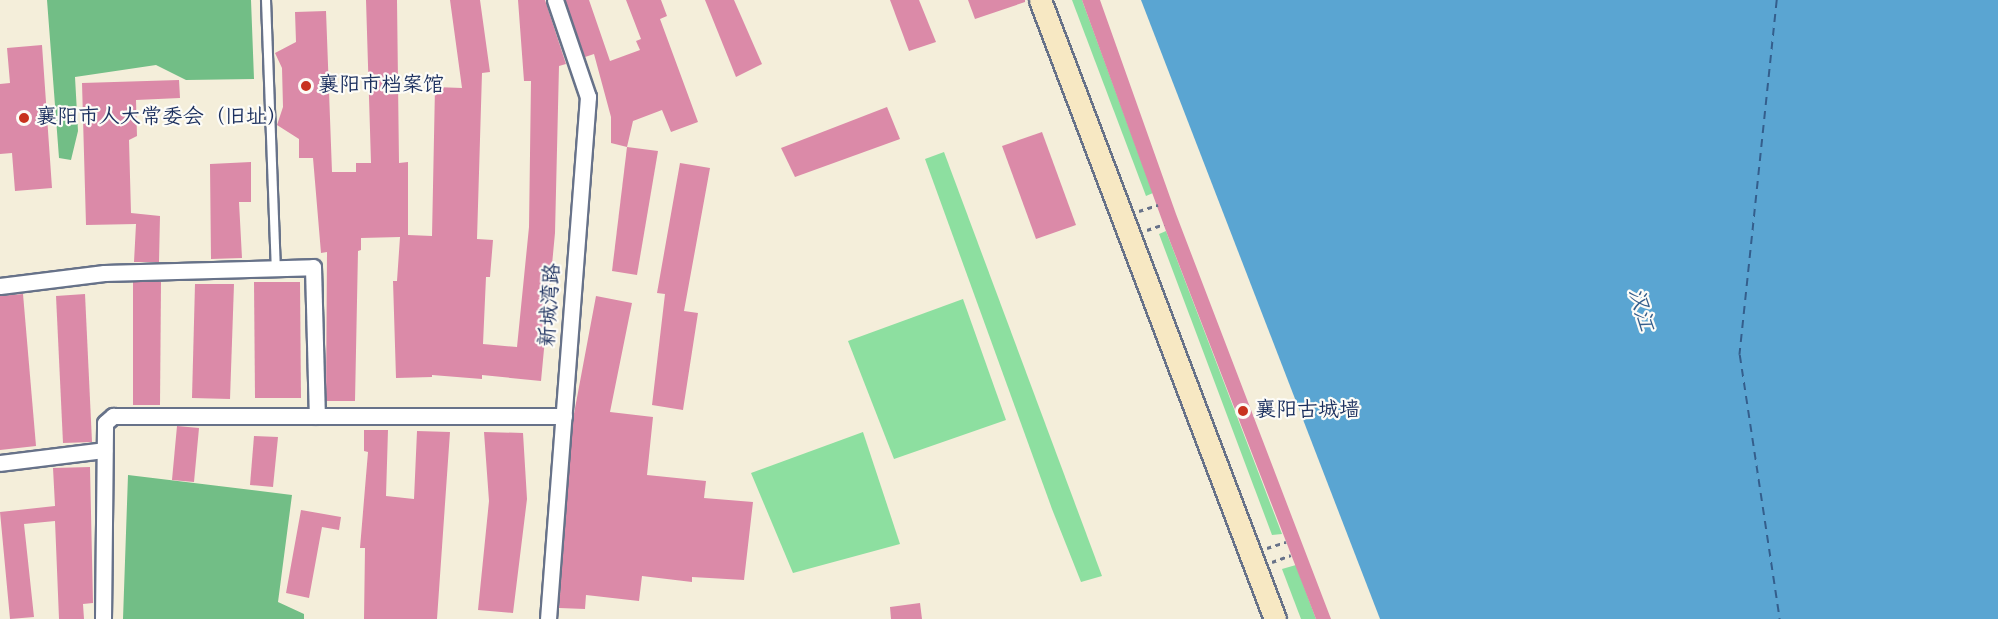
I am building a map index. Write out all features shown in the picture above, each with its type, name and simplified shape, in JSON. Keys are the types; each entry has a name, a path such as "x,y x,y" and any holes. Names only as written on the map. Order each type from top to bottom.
{"street":[{"name":"新城湾路","path":"548,619 588,97 555,0"},
{"path":"1040,0 1076,100 1175,350 1275,619"},
{"path":"0,286 105,273 313,267 317,416"},
{"path":"103,619 105,423 113,416 564,416"},
{"path":"0,463 105,450"}],"lane":[{"path":"266,0 276,268"}],"path":[{"path":"1137,211 1158,205"},
{"path":"1145,231 1164,224"},
{"path":"1267,548 1286,542"},
{"path":"1272,562 1291,555"}],"green space":[{"path":"47,0 251,0 254,79 186,80 156,65 75,77 78,131 71,160 59,158"},
{"path":"1072,0 1082,0 1153,193 1146,196"},
{"path":"944,152 1102,576 1081,582 1052,509 925,159"},
{"path":"1166,231 1282,534 1272,535 1159,234"},
{"path":"963,299 1006,420 894,459 848,341"},
{"path":"863,432 900,544 793,573 751,473"},
{"path":"128,475 292,495 278,602 304,614 304,619 123,619"},
{"path":"1296,565 1316,619 1301,619 1282,569"}],"water":[{"name":"汉江","path":"1141,0 1998,0 1998,619 1380,619"}],"building":[{"path":"366,0 397,0 399,163 408,162 408,235 432,236 435,87 462,88 450,0 480,0 490,72 482,73 477,239 493,240 490,277 486,277 483,344 517,347 529,227 531,81 524,81 518,0 545,0 566,64 559,66 555,233 541,381 482,375 482,379 432,375 432,377 396,378 393,281 397,281 400,237 361,238 361,250 358,251 355,401 326,401 327,252 321,253 313,158 299,158 299,139 277,125 283,107 282,68 275,53 296,42 295,12 326,11 332,172 356,172 356,163 371,163"},
{"path":"565,0 589,0 610,61 640,50 636,41 641,39 626,0 661,0 667,16 660,19 698,122 671,132 662,110 633,121 627,147 611,143 611,117 594,54 585,57"},
{"path":"705,0 734,0 762,64 736,77"},
{"path":"890,0 919,0 936,42 909,51"},
{"path":"968,0 1025,0 1025,2 975,19"},
{"name":"襄阳古城墙","path":"1082,0 1100,0 1176,214 1331,619 1316,619 1166,231"},
{"name":"襄阳市人大常委会（旧址）","path":"42,45 52,188 15,191 12,153 0,154 0,84 10,83 7,48"},
{"path":"179,80 180,98 136,100 137,136 129,140 131,213 160,216 159,262 134,262 136,224 86,225 82,83"},
{"path":"887,107 900,139 795,177 781,148"},
{"path":"1042,132 1076,225 1036,239 1002,146"},
{"path":"627,147 658,151 637,275 612,271"},
{"path":"251,162 251,202 239,202 242,258 211,259 210,164"},
{"path":"680,163 710,168 684,311 698,313 683,410 652,405 665,294 657,293"},
{"path":"133,282 161,282 160,405 133,405"},
{"path":"254,282 300,282 301,398 255,398"},
{"path":"195,284 234,284 230,399 192,398"},
{"path":"23,294 36,446 0,450 0,296"},
{"path":"85,294 92,442 63,443 56,296"},
{"path":"596,296 632,303 610,412 653,417 647,475 706,481 704,498 753,502 744,580 692,577 692,582 642,576 639,601 586,595 585,609 559,608 573,419"},
{"path":"177,426 199,428 194,482 172,480"},
{"path":"364,430 388,430 386,496 414,499 417,431 450,432 437,619 364,619 365,548 360,548 368,452 364,451"},
{"path":"484,432 523,433 527,499 513,613 478,610 489,501"},
{"path":"254,436 278,437 273,487 250,485"},
{"path":"90,467 93,603 83,604 84,619 59,619 55,521 24,524 34,617 10,619 0,512 55,506 53,468"},
{"path":"301,510 341,517 339,530 322,527 309,598 286,593"},
{"path":"920,603 922,619 891,619 890,607"}],"ferry route":[{"path":"1777,0 1740,355 1780,619"}],"place":[{"name":"襄阳市档案馆","path":"306,86"},
{"name":"襄阳市人大常委会（旧址）","path":"24,118"},
{"name":"襄阳古城墙","path":"1243,411"}]}
